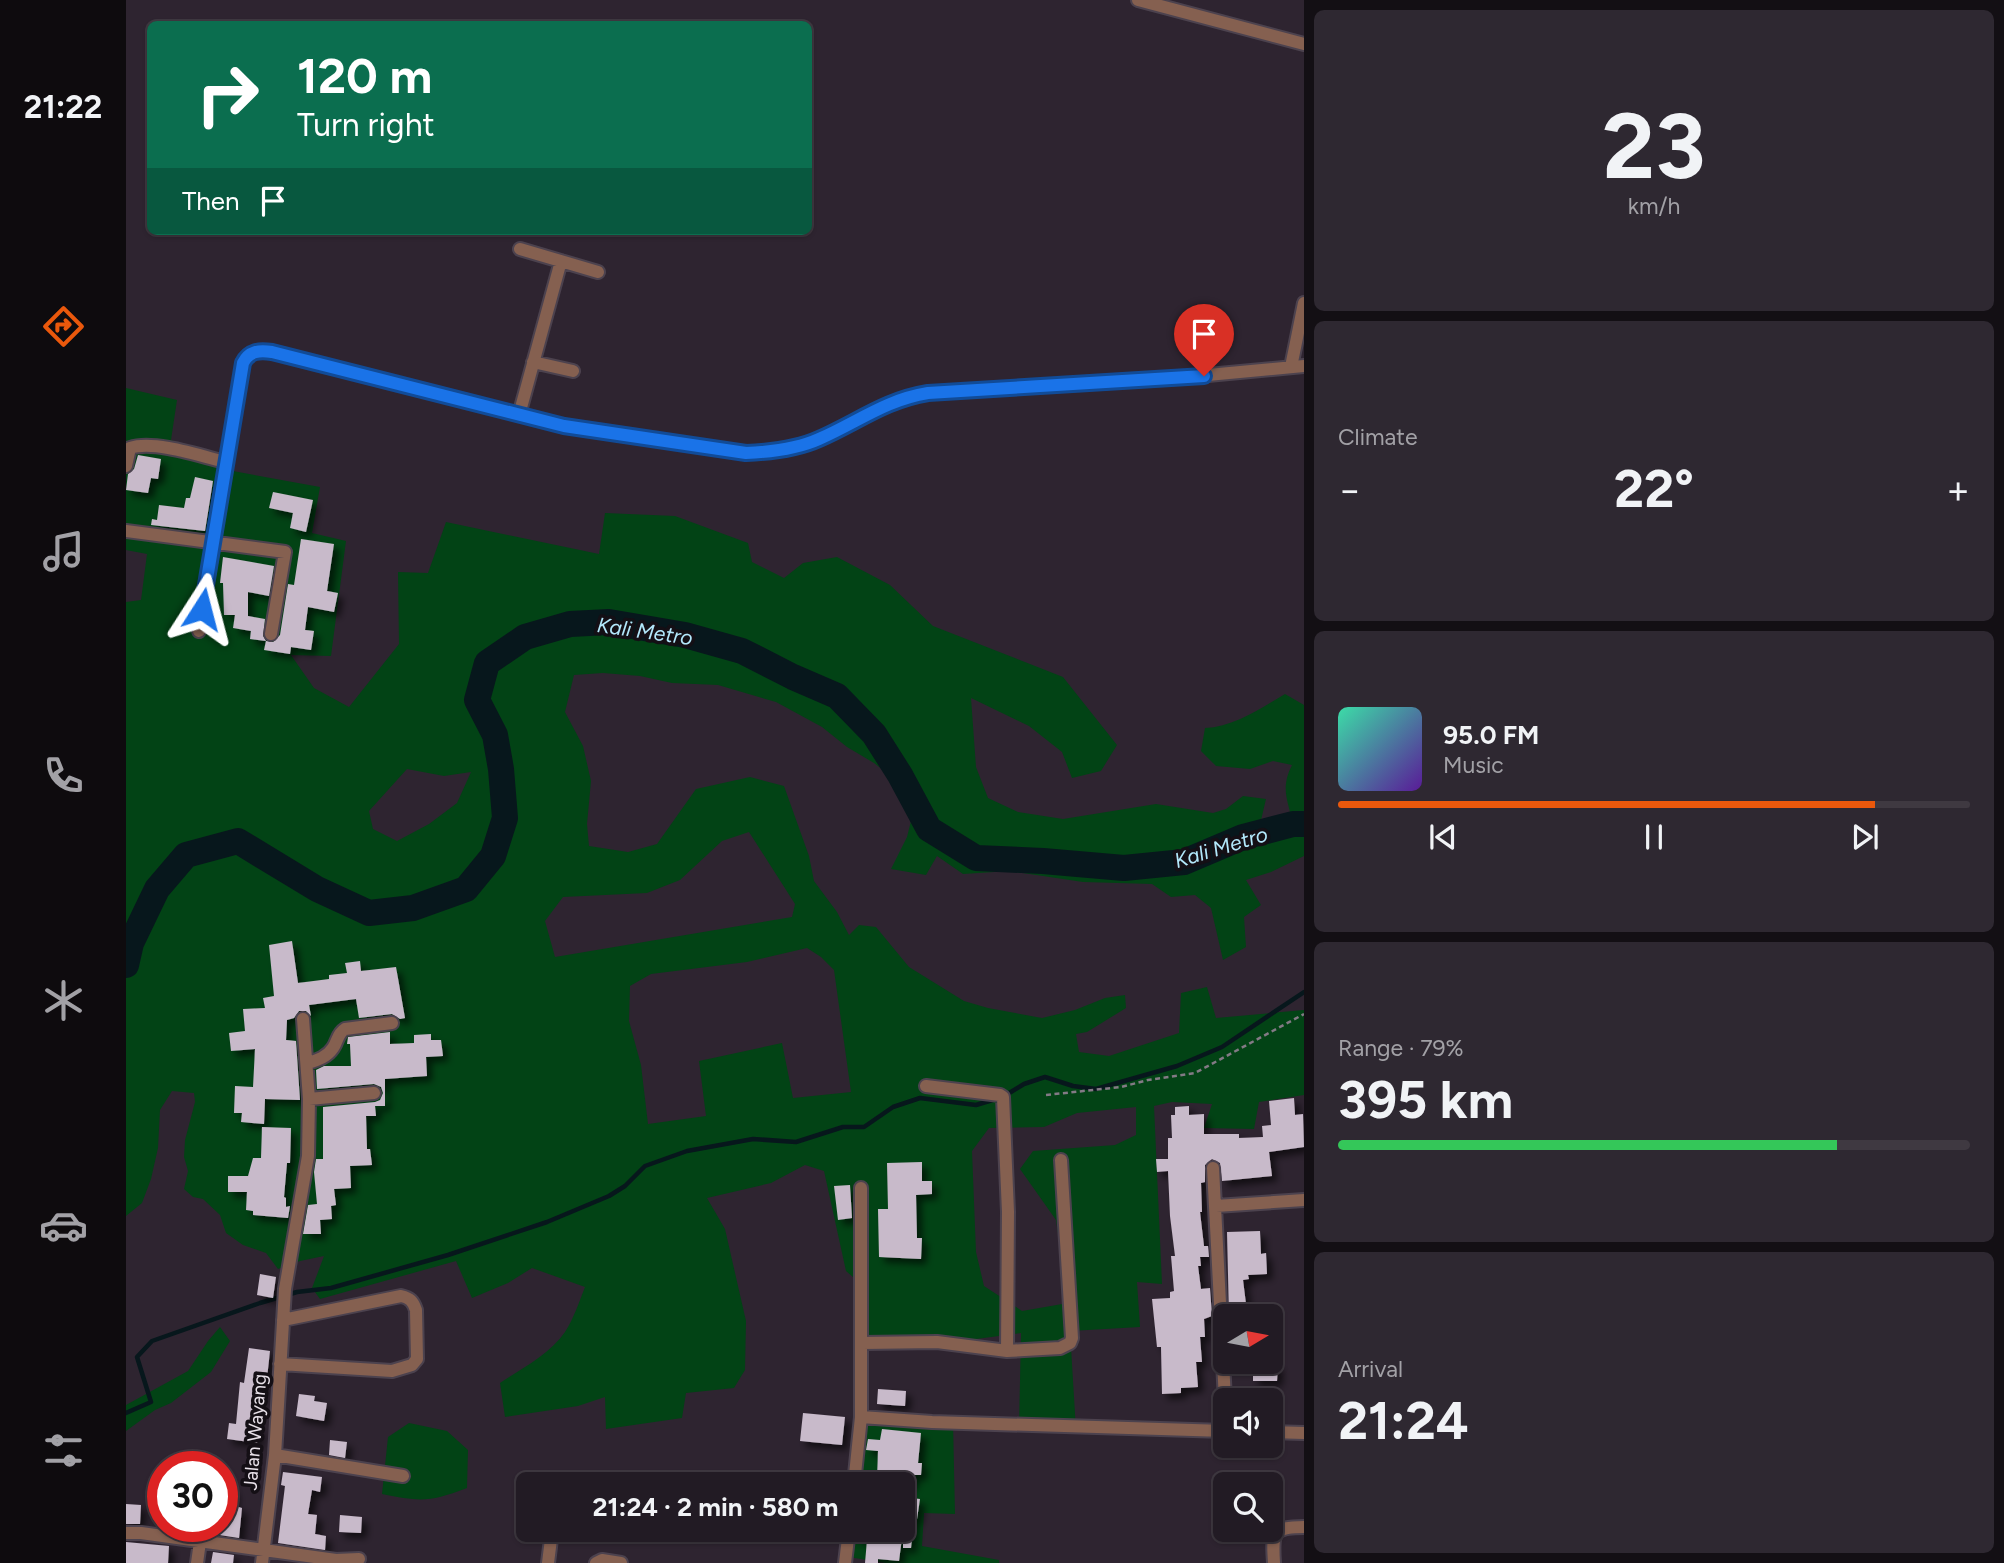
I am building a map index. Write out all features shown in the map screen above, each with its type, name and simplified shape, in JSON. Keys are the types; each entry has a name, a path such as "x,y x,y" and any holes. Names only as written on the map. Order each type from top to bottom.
{"street":[{"path":"1138,0 1304,44"},
{"path":"520,249 598,272"},
{"path":"519,415 561,261"},
{"path":"199,631 243,363 249,354 258,351 272,352 564,426 746,453 772,452 818,440 888,403 928,393 1177,378 1297,367 1304,303"},
{"path":"533,362 573,371"},
{"path":"126,466 130,449 139,446 163,448 225,462"},
{"path":"126,531 285,552 271,634"},
{"name":"Jalan Wayang","path":"262,1557 275,1455 283,1304 308,1156 308,1063 303,1019"},
{"path":"308,1063 321,1059 330,1052 340,1032 345,1029 392,1023"},
{"path":"926,1086 1003,1097 1008,1212 1007,1351"},
{"path":"309,1099 374,1093"},
{"path":"862,1343 937,1342 1007,1351 1060,1349 1070,1343 1072,1338 1061,1160"},
{"path":"1213,1168 1224,1388"},
{"path":"855,1472 861,1416 861,1188"},
{"path":"1216,1206 1304,1200"},
{"path":"280,1364 392,1371 412,1365 416,1359 416,1310 414,1302 408,1298 401,1296 284,1320"},
{"path":"861,1416 932,1422 1213,1431"},
{"path":"1283,1432 1304,1433"},
{"path":"275,1455 403,1476"},
{"path":"1274,1563 1272,1540 1277,1530 1284,1527 1304,1527"},
{"path":"126,1533 147,1534"},
{"path":"197,1563 200,1542 262,1557 359,1559"},
{"path":"548,1563 551,1542"},
{"path":"845,1563 848,1542"},
{"path":"596,1563 602,1560 621,1563"}],"path":[{"path":"1046,1095 1121,1087 1195,1073 1304,1014"}],"green space":[{"path":"126,388 177,400 171,440 224,455 222,469 320,487 312,533 346,541 331,656 291,655 314,688 349,707 399,644 398,572 428,573 446,522 599,554 605,513 675,516 748,543 752,562 784,578 803,563 837,557 890,585 933,626 1063,677 1117,745 1101,771 1072,778 1062,752 1029,726 971,698 976,767 988,798 1018,812 1063,819 1156,804 1213,813 1226,809 1243,796 1266,799 1258,833 1293,824 1286,788 1292,765 1273,761 1250,769 1216,766 1201,751 1205,728 1237,720 1285,694 1304,705 1304,856 1271,872 1246,880 1261,905 1244,917 1246,947 1223,960 1211,908 1195,895 1171,897 1152,884 1083,882 1010,871 963,874 937,856 926,875 891,869 907,837 913,813 905,787 822,727 776,702 718,685 672,683 640,676 603,673 574,675 565,712 583,746 591,781 587,824 589,846 628,852 657,844 696,789 750,777 784,786 809,856 814,881 837,912 849,935 859,925 876,927 909,967 964,1001 988,1008 1042,1018 1075,1010 1105,998 1125,995 1126,1008 1087,1032 1076,1034 1079,1052 1109,1056 1179,1033 1181,993 1207,987 1216,1018 1304,1010 1304,1095 1259,1102 1254,1129 1204,1128 1212,1104 1172,1102 1154,1106 1162,1284 1137,1282 1140,1327 1070,1331 1076,1430 1019,1428 1021,1333 976,1339 857,1338 861,1284 846,1271 824,1171 805,1165 771,1183 707,1198 725,1229 746,1321 745,1370 734,1388 686,1393 682,1418 606,1429 605,1397 578,1406 505,1417 500,1383 559,1340 571,1321 585,1287 532,1268 508,1283 472,1298 456,1261 320,1299 312,1288 324,1256 278,1269 266,1253 243,1245 226,1233 220,1215 203,1199 193,1197 184,1189 188,1171 184,1157 185,1140 195,1102 194,1093 172,1091 160,1110 158,1148 151,1179 142,1203 126,1216 126,602 141,600 147,554 126,550","holes":["407,769 444,776 471,772 457,803 429,824 397,841 373,829 369,811","749,832 795,904 792,917 555,957 545,921 563,897 647,893 680,880 722,841","807,948 834,970 851,1092 793,1098 782,1043 699,1061 706,1116 648,1124 641,1065 629,1021 630,986 651,974 747,962","1136,1107 1136,1135 1115,1145 1033,1151 1020,1169 1056,1220 1068,1303 1022,1311 984,1286 976,1252 972,1151 989,1128 1044,1127 1077,1113"]},
{"path":"220,1327 230,1341 211,1372 171,1403 155,1410 126,1431 126,1405 188,1371"},
{"path":"855,1419 953,1422 955,1514 924,1513 922,1546 999,1560 999,1563 886,1563 842,1556 843,1542 915,1542 915,1472 849,1472"},
{"path":"409,1423 447,1431 468,1450 467,1488 425,1499 382,1494 388,1437"}],"building":[{"path":"138,455 161,459 158,479 151,478 148,493 126,490 128,474 134,469"},
{"path":"195,477 213,481 205,531 151,525 152,519 157,520 159,505 184,508 186,498 190,498"},
{"path":"273,492 313,500 306,532 290,528 293,513 269,508"},
{"path":"301,539 334,544 327,591 338,593 334,612 308,607 305,630 314,631 311,650 291,647 290,654 264,650 266,641 273,642 280,635 288,584 294,585"},
{"path":"223,557 274,566 269,596 248,592 248,616 265,619 263,636 266,641 250,639 251,631 233,628 235,615 224,615 223,583 220,583"},
{"path":"292,941 298,983 329,979 329,975 347,973 345,963 360,961 361,971 396,967 405,1018 400,1019 392,1014 359,1018 356,999 309,1005 311,1016 306,1011 299,1011 294,1018 287,1020 286,1040 296,1041 300,1100 265,1099 264,1124 241,1122 242,1113 234,1113 235,1086 253,1087 255,1049 231,1051 229,1033 245,1031 243,1009 265,1008 263,998 274,996 269,945"},
{"path":"390,1032 390,1044 414,1043 414,1035 431,1034 431,1040 441,1040 443,1056 426,1057 427,1076 385,1079 385,1106 375,1106 376,1116 366,1116 367,1149 370,1149 372,1165 350,1166 351,1188 334,1189 336,1205 331,1206 332,1219 320,1220 321,1234 303,1234 308,1205 317,1204 314,1172 316,1159 323,1159 323,1107 375,1102 380,1100 383,1093 381,1087 374,1084 317,1089 316,1070 324,1066 351,1066 348,1037"},
{"path":"1294,1098 1295,1115 1303,1114 1304,1147 1269,1152 1272,1176 1222,1181 1220,1163 1212,1159 1205,1165 1200,1212 1204,1246 1208,1246 1209,1257 1200,1257 1201,1266 1198,1266 1201,1289 1210,1288 1212,1316 1204,1319 1205,1337 1200,1337 1202,1362 1196,1362 1198,1387 1181,1388 1181,1393 1162,1394 1161,1347 1157,1347 1152,1299 1170,1298 1170,1292 1174,1291 1171,1256 1175,1256 1168,1171 1157,1172 1156,1159 1168,1159 1168,1138 1172,1138 1171,1115 1175,1115 1175,1107 1189,1106 1189,1115 1204,1114 1204,1134 1239,1134 1239,1138 1263,1137 1262,1126 1271,1125 1269,1101"},
{"path":"262,1127 291,1128 290,1163 287,1163 284,1197 286,1207 290,1206 288,1218 253,1215 253,1211 246,1210 247,1192 228,1192 228,1176 248,1176 253,1158 261,1158"},
{"path":"922,1162 922,1181 932,1181 932,1194 916,1195 917,1238 922,1238 921,1259 879,1257 878,1209 888,1209 887,1163"},
{"path":"850,1185 852,1218 838,1220 834,1186"},
{"path":"1260,1231 1261,1254 1266,1253 1267,1274 1248,1275 1249,1279 1243,1280 1246,1304 1229,1304 1227,1232"},
{"path":"260,1274 276,1277 273,1298 257,1295"},
{"path":"249,1348 270,1351 267,1378 262,1377 260,1400 255,1399 252,1427 259,1428 257,1443 227,1439 229,1423 236,1424 240,1382 244,1383"},
{"path":"1253,1374 1277,1374 1277,1381 1253,1381"},
{"path":"878,1389 906,1391 905,1406 877,1404"},
{"path":"299,1394 315,1396 314,1401 327,1403 324,1421 296,1416"},
{"path":"803,1413 845,1417 842,1445 800,1441"},
{"path":"882,1429 921,1433 918,1463 922,1463 921,1475 915,1475 915,1472 877,1472 878,1451 866,1450 868,1439 880,1440"},
{"path":"330,1440 347,1442 345,1458 329,1455"},
{"path":"283,1472 322,1477 320,1492 312,1490 308,1514 317,1515 315,1534 326,1536 325,1550 278,1543 285,1486 281,1485"},
{"path":"915,1498 920,1499 915,1519"},
{"path":"126,1504 141,1505 140,1524 126,1524"},
{"path":"238,1507 242,1508 238,1538"},
{"path":"340,1515 362,1517 361,1533 339,1532"},
{"path":"126,1542 169,1546 168,1563 126,1563"},
{"path":"867,1542 901,1542 899,1561 878,1559 878,1563 865,1563"},
{"path":"903,1542 912,1542 911,1548 903,1548"},
{"path":"213,1552 234,1555 233,1563 211,1563"}],"waterway":[{"name":"Kali Metro","path":"126,965 131,943 157,889 186,855 238,841 317,889 369,913 413,908 466,889 493,856 505,818 495,735 477,700 487,663 525,637 570,624 609,622 685,635 742,651 837,696 874,734 929,829 976,858 1124,868 1184,862 1243,837 1293,824 1304,824"},
{"path":"1006,1095 1024,1084 1045,1077 1073,1086 1096,1089 1177,1066 1222,1047 1304,992"},
{"path":"126,1413 151,1402 137,1357 152,1341 260,1303 297,1292 331,1288 448,1255 547,1222 609,1196 625,1186 645,1166 687,1151 753,1139 796,1142 843,1127 864,1127 893,1107 920,1098 976,1105 996,1099"}],"route":[{"path":"202,609 243,363 253,352 272,352 564,426 639,435 746,453 772,452 818,440 869,412 907,396 992,388 1204,376"}]}
